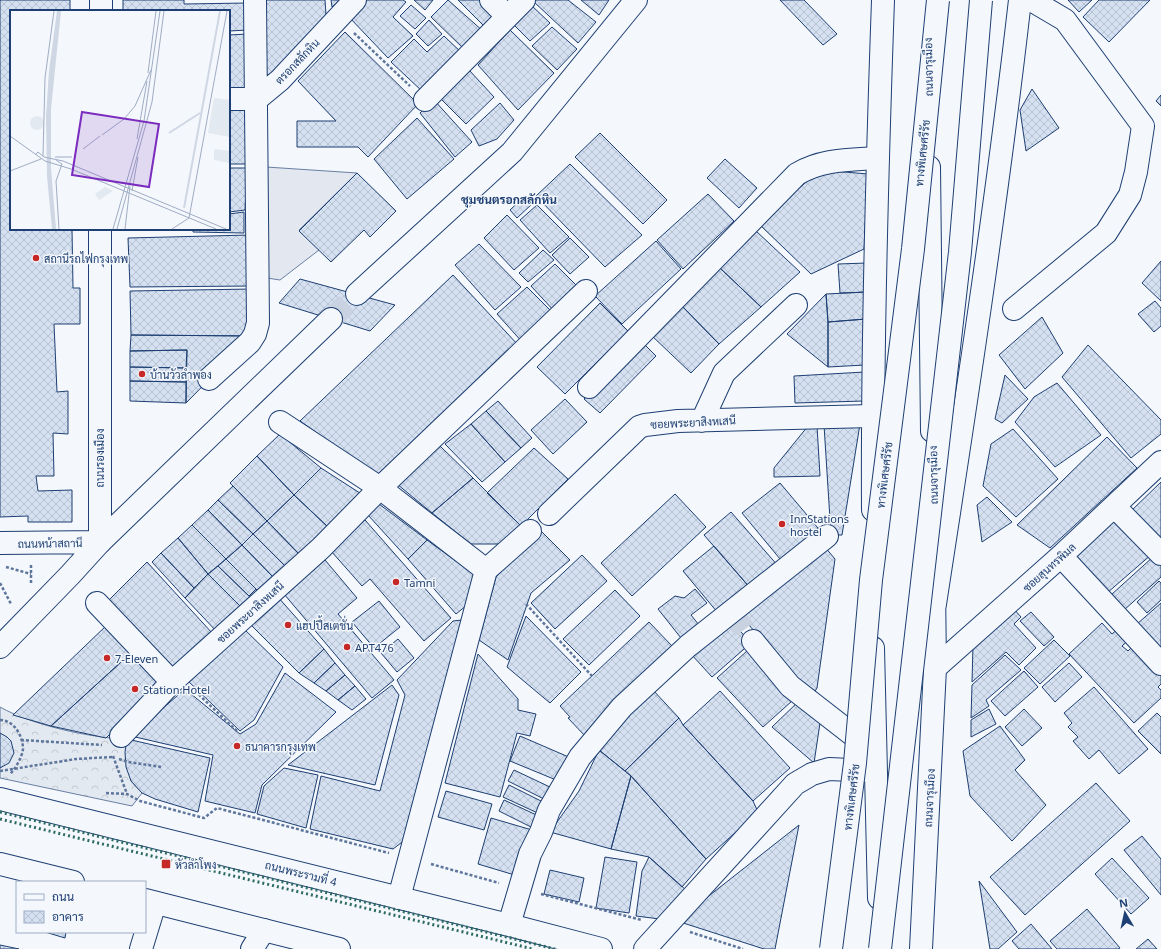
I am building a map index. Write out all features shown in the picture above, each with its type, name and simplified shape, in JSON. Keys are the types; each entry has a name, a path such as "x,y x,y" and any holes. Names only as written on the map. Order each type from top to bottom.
{"main road":[{"path":"209,379 250,342 255,334 258,324 255,0"},
{"name":"ตรอกสลักหิน","path":"257,99 280,80 355,0"},
{"path":"491,0 507,16"},
{"path":"425,100 524,0"},
{"path":"357,294 512,152 636,0"},
{"path":"880,949 875,761 872,416 883,0"},
{"name":"ถนนจารุเมือง","path":"921,949 935,668 927,0"},
{"name":"ทางพิเศษศรีรัช","path":"831,949 855,762 871,580 913,248 938,0"},
{"path":"880,949 960,252 981,0"},
{"path":"934,604 961,436 1005,130 1020,0"},
{"path":"1014,309 1106,233 1130,195 1136,172 1143,126 1065,20 1031,0"},
{"path":"230,100 257,99"},
{"path":"589,387 797,174 809,167 826,162 878,158"},
{"name":"ถนนรองเมือง","path":"100,230 100,542"},
{"name":"ซอยพระยาสิงหเสนี","path":"114,741 175,679 321,548 380,488 586,291"},
{"path":"702,421 724,373 796,305"},
{"path":"0,647 70,576 100,542 331,318"},
{"name":"ซอยพระยาสิงหเสนี","path":"549,514 639,427 645,425 678,421 872,416"},
{"path":"280,422 380,488 486,570"},
{"name":"ซอยสุนทรพิมล","path":"935,668 1115,507 1161,462"},
{"path":"1115,507 1161,554"},
{"path":"399,898 486,570 530,531"},
{"path":"509,925 530,854 541,832 548,810 580,757 622,707 688,646 827,536"},
{"name":"ถนนหน้าสถานี","path":"0,543 100,542"},
{"path":"1061,556 1161,664"},
{"path":"97,603 175,679"},
{"path":"754,641 790,686 875,761"},
{"path":"645,949 795,784 812,774 829,769 875,761"},
{"name":"ถนนพระรามที่ 4","path":"0,799 602,949"},
{"path":"0,864 69,881"},
{"path":"146,922 150,901 339,949"},
{"path":"252,949 264,930"},
{"path":"141,949 144,933"}],"path":[{"path":"338,18 425,100"},
{"path":"31,563 31,589"},
{"path":"4,566 31,574"},
{"path":"0,583 14,610"},
{"path":"526,604 592,676"},
{"path":"175,679 238,732"},
{"path":"0,720 5,720 14,725 21,740 23,749 14,769 10,774"},
{"path":"21,740 114,741"},
{"path":"112,757 127,794"},
{"path":"0,771 76,759 112,757 128,762 161,766"},
{"path":"106,793 127,794 140,802 204,818 217,808 666,926 743,949"}],"green space":[{"path":"0,707 13,714 44,725 96,736 127,739 131,781 142,793 132,806 0,778"}],"shaded area":[{"path":"266,167 357,173 299,230 319,250 280,280 267,278"}],"building":[{"name":"สถานีรถไฟกรุงเทพ","path":"0,0 70,0 70,10 10,10 10,230 72,230 73,288 80,288 80,324 54,324 57,392 68,391 68,434 53,433 54,476 36,476 38,491 72,490 72,522 28,522 28,516 0,517"},
{"path":"123,0 184,0 184,4 247,3 248,30 230,31 230,10 123,10"},
{"path":"265,0 325,0 326,15 275,74 266,75"},
{"path":"331,0 340,0 332,7"},
{"path":"365,0 403,0 406,2 393,17 413,36 388,58 349,17"},
{"path":"414,0 433,0 425,10"},
{"path":"448,0 484,32 465,50 431,17"},
{"path":"458,0 485,0 501,16 487,29"},
{"path":"536,0 568,0 596,22 578,43 534,2"},
{"path":"581,0 609,0 599,15"},
{"path":"780,0 804,0 837,34 823,45"},
{"path":"1068,0 1092,0 1079,12"},
{"path":"1099,0 1150,0 1109,42 1083,17"},
{"path":"411,5 426,18 415,29 400,16"},
{"path":"531,5 550,23 530,41 512,23"},
{"path":"429,20 442,34 428,46 416,34"},
{"path":"552,27 577,49 557,70 532,46"},
{"path":"510,30 554,73 518,110 478,65"},
{"path":"345,32 418,104 368,157 358,147 297,147 297,121 336,121 298,81"},
{"path":"248,34 248,93 230,94 230,35"},
{"path":"444,36 463,54 423,92 391,62 414,39 427,52"},
{"path":"469,70 494,97 466,124 440,98"},
{"path":"1032,89 1059,128 1026,151 1020,110"},
{"path":"1161,95 1161,106 1156,101"},
{"path":"434,100 472,142 455,157 420,113"},
{"path":"500,103 514,120 497,139 479,146 471,130"},
{"path":"230,104 250,104 250,164 230,164"},
{"path":"417,118 454,159 407,199 374,159"},
{"path":"600,133 667,200 643,224 575,157"},
{"path":"725,159 757,188 739,208 707,178"},
{"path":"570,164 642,235 605,267 536,196"},
{"path":"230,168 247,168 245,210 230,212"},
{"path":"821,170 868,174 864,249 811,274 760,225 799,188"},
{"path":"357,173 396,211 370,237 364,230 331,262 299,231"},
{"path":"708,194 734,221 683,269 657,240"},
{"path":"525,196 532,204 517,218 510,210"},
{"path":"537,205 569,237 550,253 520,220"},
{"path":"244,212 244,233 193,232 193,230 230,230 230,214"},
{"path":"507,215 539,248 514,270 484,238"},
{"path":"756,231 800,272 761,307 720,268"},
{"path":"250,235 251,286 130,287 128,238"},
{"path":"570,238 589,257 570,274 552,255"},
{"path":"656,241 681,269 622,324 595,296"},
{"path":"479,244 521,287 495,310 455,265"},
{"path":"543,250 554,260 528,282 519,273"},
{"path":"1161,261 1161,301 1142,283"},
{"path":"867,263 867,292 840,293 838,264"},
{"path":"555,264 580,289 555,312 531,286"},
{"path":"720,268 761,307 719,344 681,305"},
{"path":"453,275 519,346 377,475 300,421"},
{"path":"300,279 395,305 370,331 279,303"},
{"path":"527,287 555,315 524,344 497,314"},
{"path":"253,289 252,336 131,335 130,291"},
{"path":"867,292 866,319 828,322 826,294"},
{"path":"826,294 828,322 828,367 787,334"},
{"path":"1155,301 1161,308 1161,326 1154,332 1138,314"},
{"path":"600,303 628,331 565,394 537,367"},
{"path":"681,305 719,344 691,373 651,335"},
{"path":"1042,317 1063,353 1025,389 999,355"},
{"path":"866,319 865,365 828,367 828,322"},
{"path":"131,335 252,336 186,403 187,350 130,351"},
{"path":"641,341 656,356 600,413 584,399"},
{"path":"1088,345 1161,420 1161,434 1131,458 1062,377"},
{"path":"187,350 186,368 130,367 130,351"},
{"path":"130,367 186,368 186,382 130,381"},
{"path":"865,372 864,401 795,403 794,376"},
{"path":"1005,375 1028,399 1002,423 995,419"},
{"path":"130,381 186,382 186,403 130,401"},
{"path":"1057,383 1101,435 1055,467 1015,422 1034,397"},
{"path":"565,399 587,422 553,454 531,430"},
{"path":"498,401 532,438 521,448 486,411"},
{"path":"486,411 521,448 505,462 471,424"},
{"path":"471,424 505,462 482,482 445,444"},
{"path":"860,424 842,535 831,535 824,425"},
{"path":"808,426 817,426 820,476 774,477 774,468"},
{"path":"1013,429 1058,479 1016,517 983,486 991,444"},
{"path":"280,434 321,468 294,495 257,456"},
{"path":"1107,437 1137,468 1050,548 1017,525"},
{"path":"440,446 473,478 432,513 397,484"},
{"path":"534,448 568,479 521,526 487,493"},
{"path":"257,456 294,495 267,521 230,483"},
{"path":"321,468 363,495 328,527 294,495"},
{"path":"473,478 521,526 500,544 471,544 432,513"},
{"path":"1161,482 1161,547 1129,513"},
{"name":"InnStations hostel","path":"780,483 823,534 785,565 742,513"},
{"path":"233,486 267,521 253,534 218,500"},
{"path":"675,494 706,527 632,596 601,563"},
{"path":"294,495 328,527 300,555 267,521"},
{"path":"987,497 1012,522 982,542 977,505"},
{"path":"218,500 253,534 242,545 208,510"},
{"path":"379,504 427,540 408,559 368,515"},
{"path":"208,510 242,545 226,559 192,525"},
{"path":"731,512 779,567 752,590 704,535"},
{"path":"1118,517 1152,554 1107,593 1074,556"},
{"name":"Tamni","path":"365,520 451,618 424,641 370,579 362,586 331,551"},
{"path":"267,521 300,555 287,568 253,534"},
{"path":"192,525 226,559 208,574 178,538"},
{"path":"541,531 570,560 531,593 508,660 479,640 496,577"},
{"path":"253,534 287,568 275,579 242,545"},
{"path":"178,538 208,574 194,588 161,553"},
{"path":"427,540 475,575 467,605 456,614 408,559"},
{"path":"242,545 275,579 260,593 226,559"},
{"path":"714,546 750,588 718,613 683,571"},
{"path":"824,546 835,559 817,688 812,696 740,615"},
{"path":"161,553 194,588 185,598 152,562"},
{"path":"582,555 607,581 555,629 531,603"},
{"path":"1154,556 1161,564 1161,577 1124,610 1111,595"},
{"path":"226,559 256,589 249,596 218,566"},
{"name":"APT476","path":"325,560 357,598 338,614 394,680 372,698 284,594"},
{"path":"147,562 213,634 170,673 105,604"},
{"path":"218,566 253,600 243,609 208,574"},
{"path":"208,574 243,609 218,633 185,598"},
{"path":"1159,581 1161,583 1161,600 1147,613 1137,602"},
{"path":"695,589 707,603 691,615 699,625 681,638 658,609 675,596 684,598"},
{"path":"615,590 640,616 589,665 563,639"},
{"path":"277,596 324,649 299,673 248,622"},
{"path":"379,601 400,627 374,648 352,622"},
{"path":"1161,603 1161,651 1137,624"},
{"path":"1013,608 1021,617 1014,624 1036,648 1019,665 1006,652 972,682 973,645"},
{"path":"1031,612 1054,637 1044,646 1020,621"},
{"path":"526,616 581,672 550,703 507,667"},
{"path":"462,620 410,836 393,849 310,829 321,776 380,791 405,695 397,680 453,621"},
{"path":"730,620 751,643 712,677 691,654"},
{"path":"649,622 672,646 586,737 568,718 570,717 560,706"},
{"path":"1102,623 1112,634 1120,627 1131,638 1122,646 1128,651 1133,646 1161,676 1161,684 1158,687 1161,690 1161,698 1134,723 1069,654"},
{"path":"107,625 132,652 51,726 13,715"},
{"path":"242,627 283,667 254,720 240,731 187,680"},
{"path":"398,639 414,658 397,672 381,653"},
{"path":"1054,640 1070,656 1040,684 1024,668"},
{"path":"324,649 335,663 314,683 299,673"},
{"path":"747,651 792,701 763,727 717,678"},
{"path":"132,652 163,682 106,738 51,726"},
{"path":"478,654 518,699 518,710 536,714 530,736 517,733 500,797 445,783"},
{"path":"1005,655 1021,670 986,700 989,706 971,718 972,685"},
{"path":"335,663 345,675 326,691 314,683"},
{"path":"1069,663 1082,677 1055,702 1042,687"},
{"path":"1024,671 1038,687 1005,716 991,701"},
{"name":"ธนาคารกรุงเทพ","path":"285,673 336,712 262,785 255,813 205,801 213,755 131,736 185,689 240,734 256,724"},
{"path":"345,675 355,686 338,700 326,691"},
{"path":"392,685 399,695 375,785 288,765"},
{"path":"355,686 366,699 352,710 338,700"},
{"path":"1094,687 1148,749 1119,774 1099,750 1089,759 1073,741 1078,737 1068,727 1072,723 1064,713"},
{"path":"652,689 679,718 625,771 599,750"},
{"path":"720,691 790,768 753,801 683,725"},
{"path":"799,701 820,723 814,763 772,727"},
{"path":"989,709 996,724 971,737 971,720"},
{"path":"1024,709 1042,728 1022,746 1005,727"},
{"path":"1157,713 1161,717 1161,754 1138,731"},
{"path":"679,718 683,725 753,801 758,812 706,859 625,771"},
{"path":"1000,726 1025,760 1015,770 1046,805 1012,841 970,796 963,751"},
{"path":"0,733 11,741 14,753 9,763 0,768"},
{"path":"520,736 571,758 561,782 510,761"},
{"path":"127,739 210,758 198,812 155,799 142,793 131,781 126,767 125,752"},
{"path":"599,750 631,776 611,849 550,832 579,791"},
{"path":"284,768 318,775 306,828 257,814 264,786"},
{"path":"514,770 552,788 546,800 508,781"},
{"path":"631,776 706,859 682,887 649,857 611,849"},
{"path":"1096,783 1130,821 1025,915 990,877"},
{"path":"509,785 547,804 542,815 503,797"},
{"path":"446,791 492,804 484,830 438,817"},
{"path":"504,800 543,818 537,830 499,811"},
{"path":"491,818 532,830 518,876 478,864"},
{"path":"799,825 775,949 764,949 677,921"},
{"path":"1142,836 1161,859 1161,895 1124,850"},
{"path":"605,857 637,862 629,913 596,908"},
{"path":"649,857 686,890 660,919 636,916 642,871"},
{"path":"1112,858 1149,898 1131,914 1095,874"},
{"path":"550,870 584,878 579,902 544,894"},
{"path":"979,881 1017,932 998,949 990,949"},
{"path":"1087,909 1120,948 1057,949 1050,941"},
{"path":"1031,924 1052,949 1019,949 1012,941"},
{"path":"48,933 66,933 65,938"},
{"path":"1148,939 1157,949 1136,949"},
{"path":"0,945 19,949 0,949"}],"tunnel":[{"path":"331,319 357,294"},
{"path":"731,612 753,641"}],"hedge":[{"path":"0,812 555,949"},
{"path":"0,819 533,949"}],"place":[{"name":"สถานีรถไฟกรุงเทพ","path":"36,258"},
{"name":"บ้านวัวลำพอง","path":"142,374"},
{"name":"InnStations hostel","path":"782,524"},
{"name":"Tamni","path":"396,582"},
{"name":"แฮปปี้สเตชั่น","path":"288,625"},
{"name":"APT476","path":"347,647"},
{"name":"7-Eleven","path":"107,658"},
{"name":"Station Hotel","path":"135,689"},
{"name":"ธนาคารกรุงเทพ","path":"237,746"},
{"name":"หัวลำโพง","path":"166,864"}],"district":[{"name":"ชุมชนตรอกสลักหิน","path":"509,199"}]}
